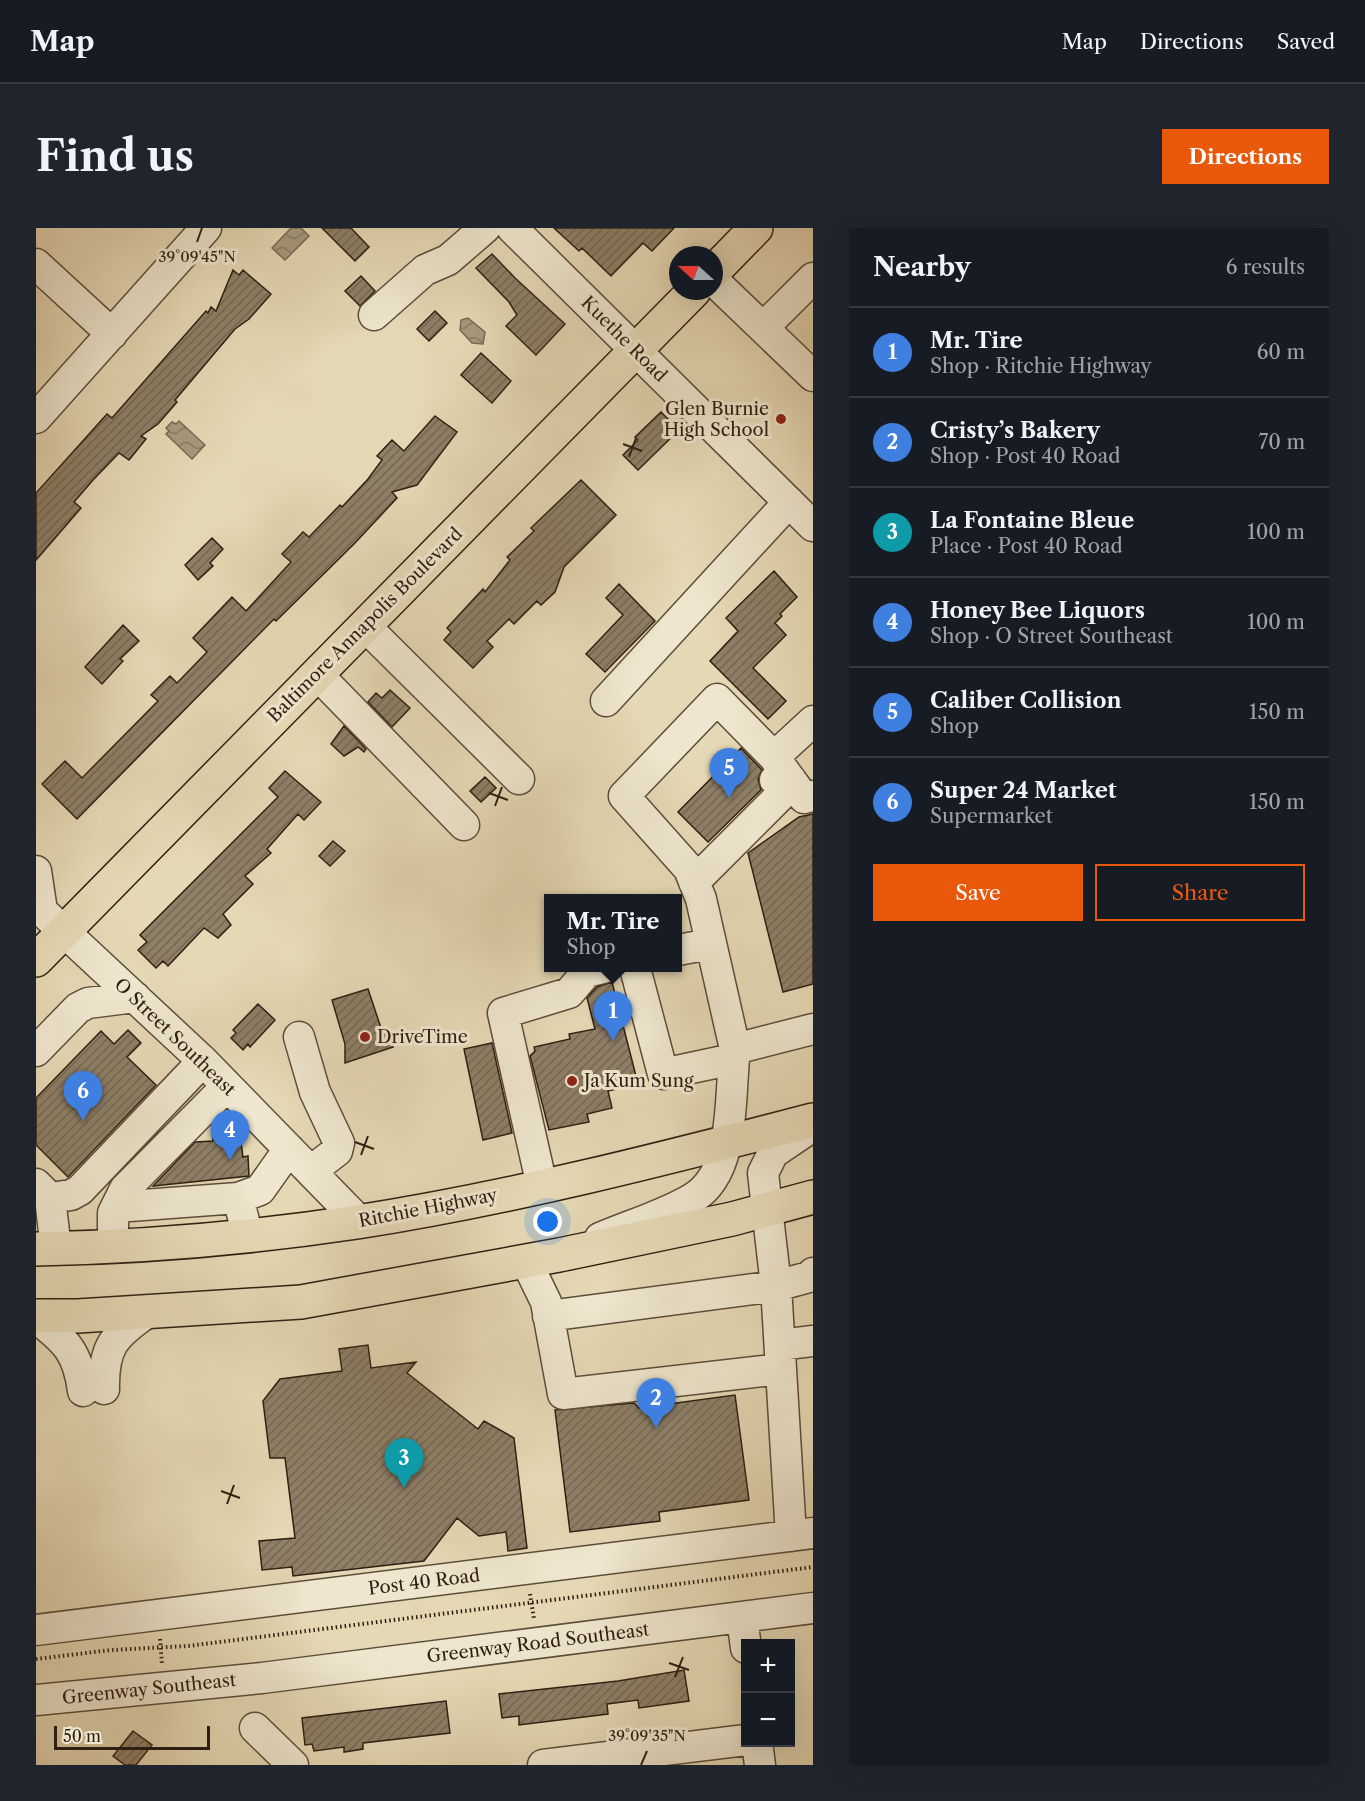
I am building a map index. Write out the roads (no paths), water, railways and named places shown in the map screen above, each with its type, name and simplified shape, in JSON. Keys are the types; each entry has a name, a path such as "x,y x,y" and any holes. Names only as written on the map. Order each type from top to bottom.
{"main road":[{"path":"723,262 756,228"},
{"name":"Baltimore Annapolis Boulevard","path":"36,960 685,300"},
{"name":"Ritchie Highway","path":"46,1249 169,1243 248,1236 359,1221 542,1186 813,1120"},
{"path":"36,1317 301,1302 559,1255 767,1211 813,1197"}],"street":[{"path":"36,418 206,228"},
{"path":"374,315 425,270 448,260 485,228"},
{"name":"Kuethe Road","path":"512,228 813,526"},
{"path":"36,264 112,334"},
{"path":"763,328 813,278"},
{"path":"723,290 813,376"},
{"path":"606,701 789,502"},
{"path":"364,626 519,779"},
{"path":"317,674 464,825"},
{"path":"559,1255 692,1199 706,1188 717,1173 725,1143 734,1054 701,899 692,876 624,796 717,699 788,778"},
{"path":"692,876 787,789 788,778 813,721"},
{"path":"692,876 728,829"},
{"name":"O Street Southeast","path":"36,871 42,912 203,1061 359,1221"},
{"path":"682,949 710,944"},
{"path":"542,1186 503,1013 569,993 587,972"},
{"path":"636,972 663,1074 813,1029"},
{"path":"36,1051 78,1008 88,1003 135,997"},
{"path":"299,1038 315,1092 339,1143 337,1151 311,1171"},
{"path":"46,1249 43,1191 71,1195 80,1190 203,1061"},
{"path":"114,1246 113,1214 125,1189 227,1086"},
{"path":"802,1535 780,1357 776,1286 763,1173 773,1153 813,1126"},
{"path":"116,1207 238,1198 260,1190 289,1149"},
{"path":"238,1198 248,1236"},
{"path":"206,1201 213,1239"},
{"path":"165,1204 169,1243"},
{"path":"526,1261 546,1302 563,1394 780,1357 813,1341"},
{"path":"549,1316 776,1286 813,1274"},
{"path":"36,1317 64,1340 94,1390 114,1341 128,1326 148,1312"},
{"name":"Post 40 Road","path":"36,1630 802,1535"},
{"name":"Greenway Road Southeast","path":"262,1678 813,1608"},
{"path":"742,1617 745,1639"},
{"name":"Greenway Southeast","path":"36,1700 262,1678"},
{"path":"255,1728 293,1765"},
{"path":"552,1764 741,1741"},
{"path":"758,1747 760,1765"}],"water":[{"path":"291,228 301,228 309,236 285,260 272,248"},
{"path":"468,318 485,332 483,344 472,343 460,330 461,320"},
{"path":"179,421 205,445 192,459 166,434 169,431 166,428 172,422 176,424"}],"place":[{"name":"Glen Burnie High School","path":"781,419"},
{"name":"Caliber Collision","path":"729,798"},
{"name":"DriveTime","path":"365,1037"},
{"name":"Mr. Tire","path":"613,1041"},
{"name":"Ja Kum Sung","path":"572,1081"},
{"name":"Super 24 Market","path":"83,1121"},
{"name":"Honey Bee Liquors","path":"230,1160"},
{"name":"Cristy’s Bakery","path":"656,1428"},
{"name":"La Fontaine Bleue","path":"404,1488"}]}
